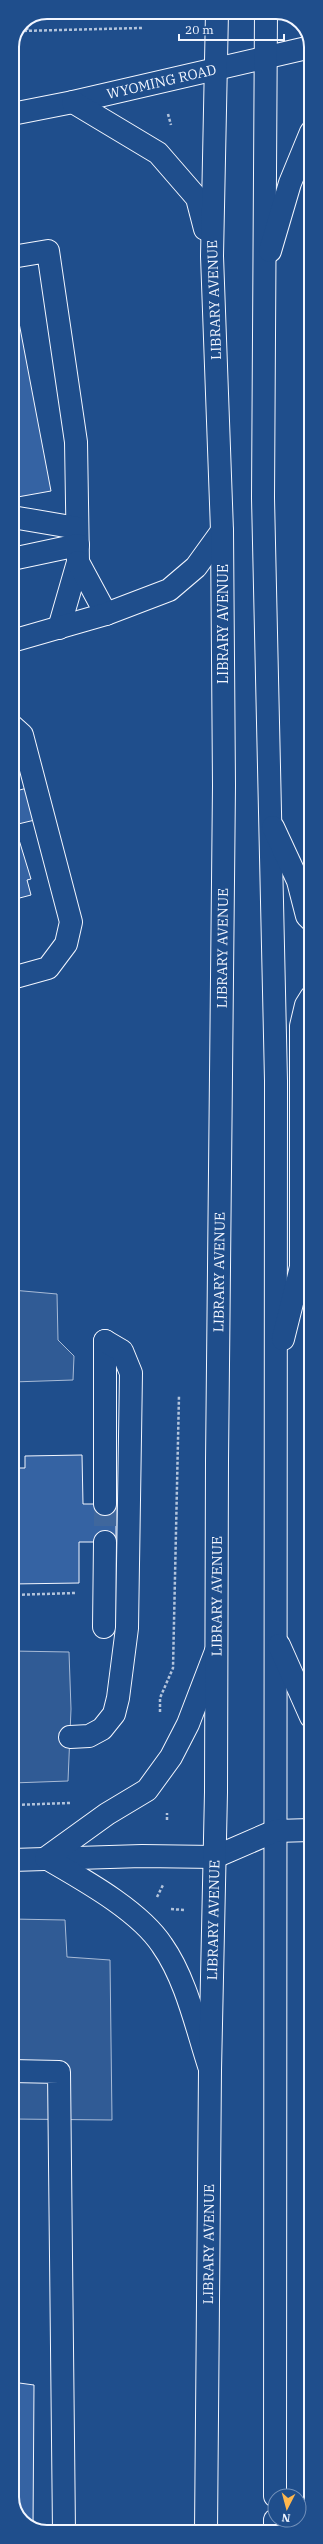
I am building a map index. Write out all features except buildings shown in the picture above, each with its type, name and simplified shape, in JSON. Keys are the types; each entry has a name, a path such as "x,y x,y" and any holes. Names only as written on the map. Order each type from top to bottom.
{"main road":[{"name":"LIBRARY AVENUE","path":"206,2525 210,2070 215,1857 224,785 222,531 212,256 217,19"},
{"path":"266,19 263,278 263,498 276,1081 274,1635 275,2488"},
{"name":"WYOMING ROAD","path":"19,113 73,102 304,49"},
{"path":"73,102 158,153 178,173 197,198 212,256"},
{"path":"263,278 290,183 304,149"},
{"path":"19,256 48,251 76,442 77,545 59,628"},
{"path":"19,518 77,545 106,614"},
{"path":"19,639 106,614 169,590 196,567 222,531"},
{"path":"19,557 77,545"},
{"path":"19,732 22,735 71,922 66,944 48,968 19,976"},
{"path":"270,820 298,881 304,904"},
{"path":"275,1369 301,1267 301,1026 304,1013"},
{"path":"70,1737 89,1736 102,1729 114,1714 127,1628 131,1373 122,1351 105,1341 104,1504"},
{"path":"104,1627 105,1542"},
{"path":"274,1635 304,1704"},
{"path":"46,1858 107,1814 147,1790 171,1757 188,1724 216,1650"},
{"path":"19,1860 46,1858 215,1857 275,1831 304,1830"},
{"path":"46,1858 111,1899 140,1922 162,1944 182,1985 210,2070"},
{"path":"19,2071 59,2072 64,2525"}],"path":[{"path":"25,30 142,28"},
{"path":"19,1595 82,1592"}],"shaded area":[{"path":"19,1291 57,1294 58,1340 74,1356 73,1380 19,1382"},
{"path":"19,1651 69,1652 71,1709 68,1781 19,1783"},
{"path":"19,1919 65,1920 67,1957 110,1960 112,2120 19,2119"}],"tunnel":[{"path":"105,1504 105,1542"}]}
